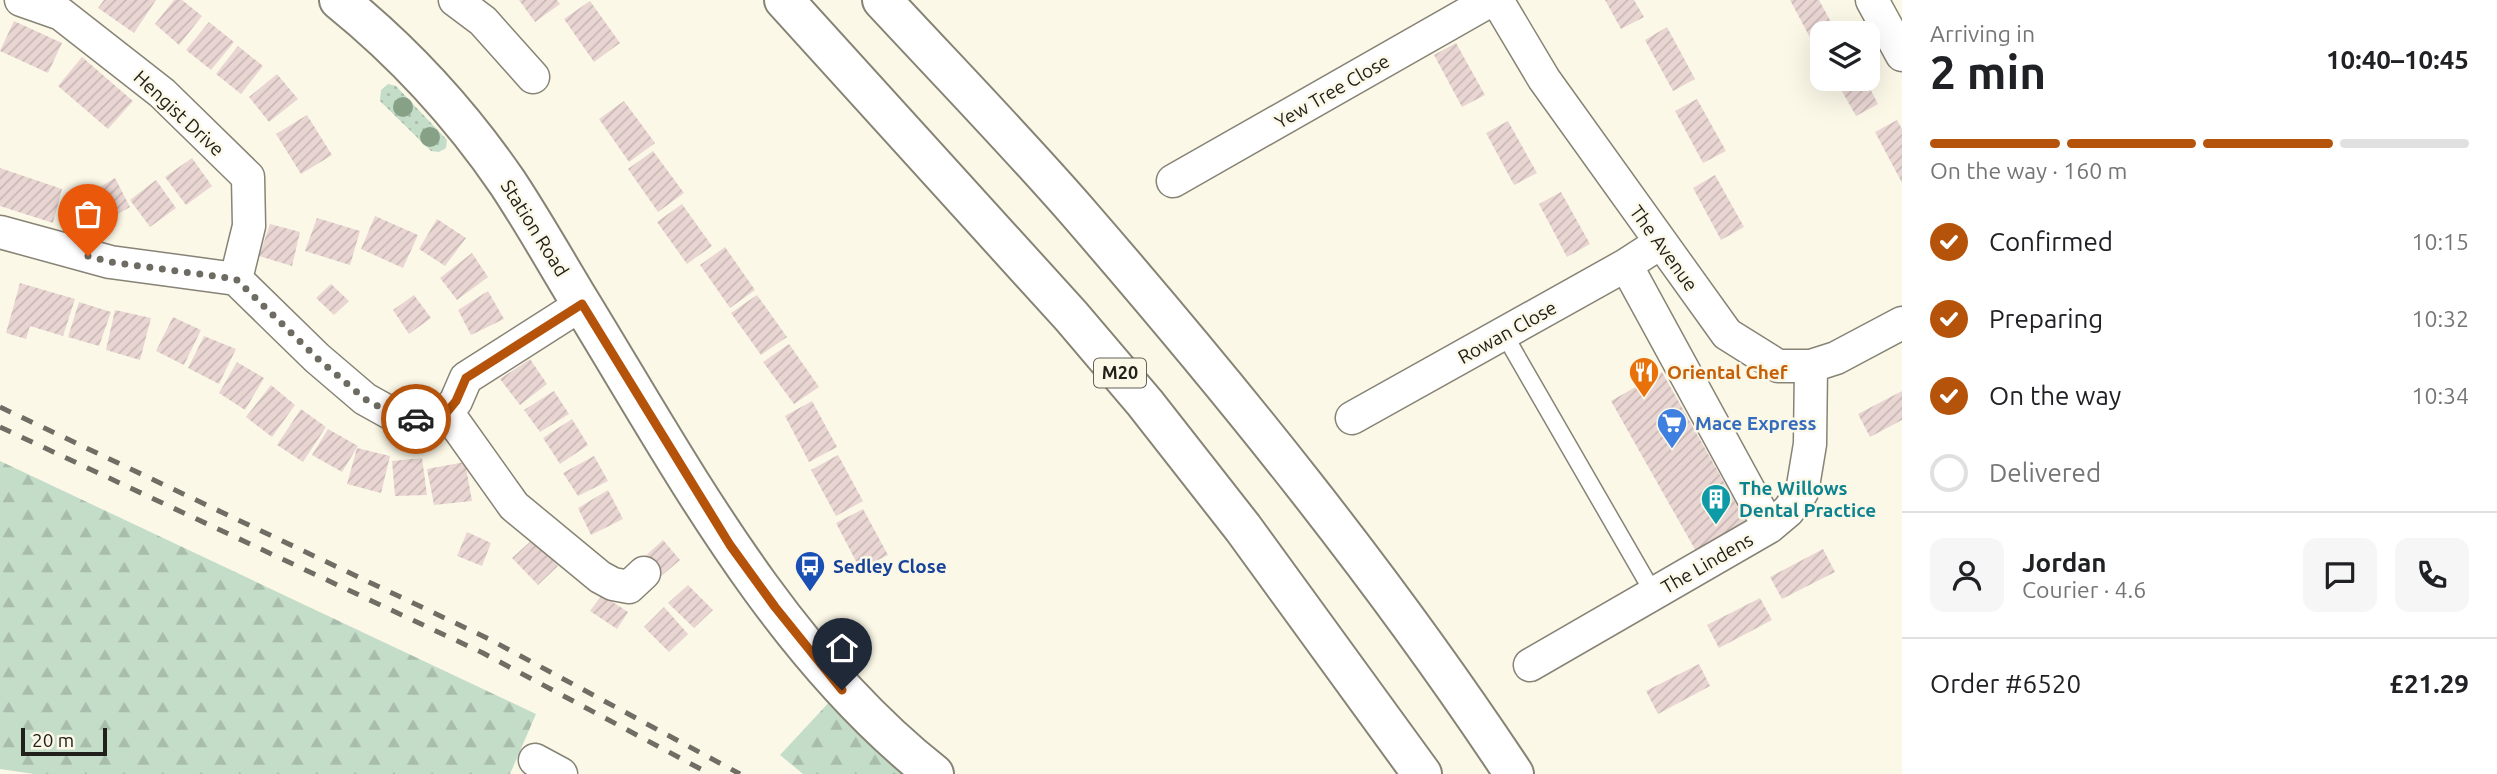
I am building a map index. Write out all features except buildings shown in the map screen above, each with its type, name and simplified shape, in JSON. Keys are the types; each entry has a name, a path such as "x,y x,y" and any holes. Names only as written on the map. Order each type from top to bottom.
{"main road":[{"name":"Station Road","path":"339,0 365,21 458,117 507,182 730,545 775,607 842,690 906,752 934,774"},
{"name":"M20","path":"784,0 1035,276 1145,403 1243,528 1422,774"},
{"path":"882,0 1074,208 1284,459 1468,704 1514,774"}],"street":[{"name":"Hengist Drive","path":"21,0 61,14 162,93 248,177 249,226 236,279"},
{"path":"455,0 483,21 533,77"},
{"name":"Yew Tree Close","path":"1173,181 1494,0"},
{"name":"The Avenue","path":"1494,0 1544,79 1727,334 1778,366 1811,366 1836,358 1902,323"},
{"path":"1872,0 1902,55"},
{"path":"0,232 110,262 236,279 317,358 365,399 401,419 427,420 447,412 456,401 466,378 582,304"},
{"name":"Rowan Close","path":"1352,418 1626,265 1660,243"},
{"path":"1626,265 1769,527"},
{"name":"The Lindens","path":"1530,665 1769,527 1788,511 1802,492 1810,443 1811,366"},
{"path":"447,412 514,506 600,577 613,584 629,586 644,573"}],"lane":[{"path":"1504,334 1654,594"}],"green space":[{"path":"388,84 396,86 447,140 446,148 439,152 431,151 380,101 381,90"},
{"path":"0,461 536,714 510,774 34,774 0,769"},
{"path":"834,697 916,774 803,774 780,755"}],"railway":[{"path":"0,407 489,639 740,774"},
{"path":"0,427 483,653 710,774"}],"way so far":[{"path":"88,256 110,262 236,279 317,358 365,399 401,419 416,419"}],"place":[{"name":"Oriental Chef","path":"1644,399"},
{"name":"Mace Express","path":"1672,450"},
{"name":"The Willows Dental Practice","path":"1716,526"},
{"name":"Sedley Close","path":"810,593"}],"route":[{"path":"416,419 427,420 447,412 456,401 466,378 582,304 730,545 775,607 842,690"}]}
